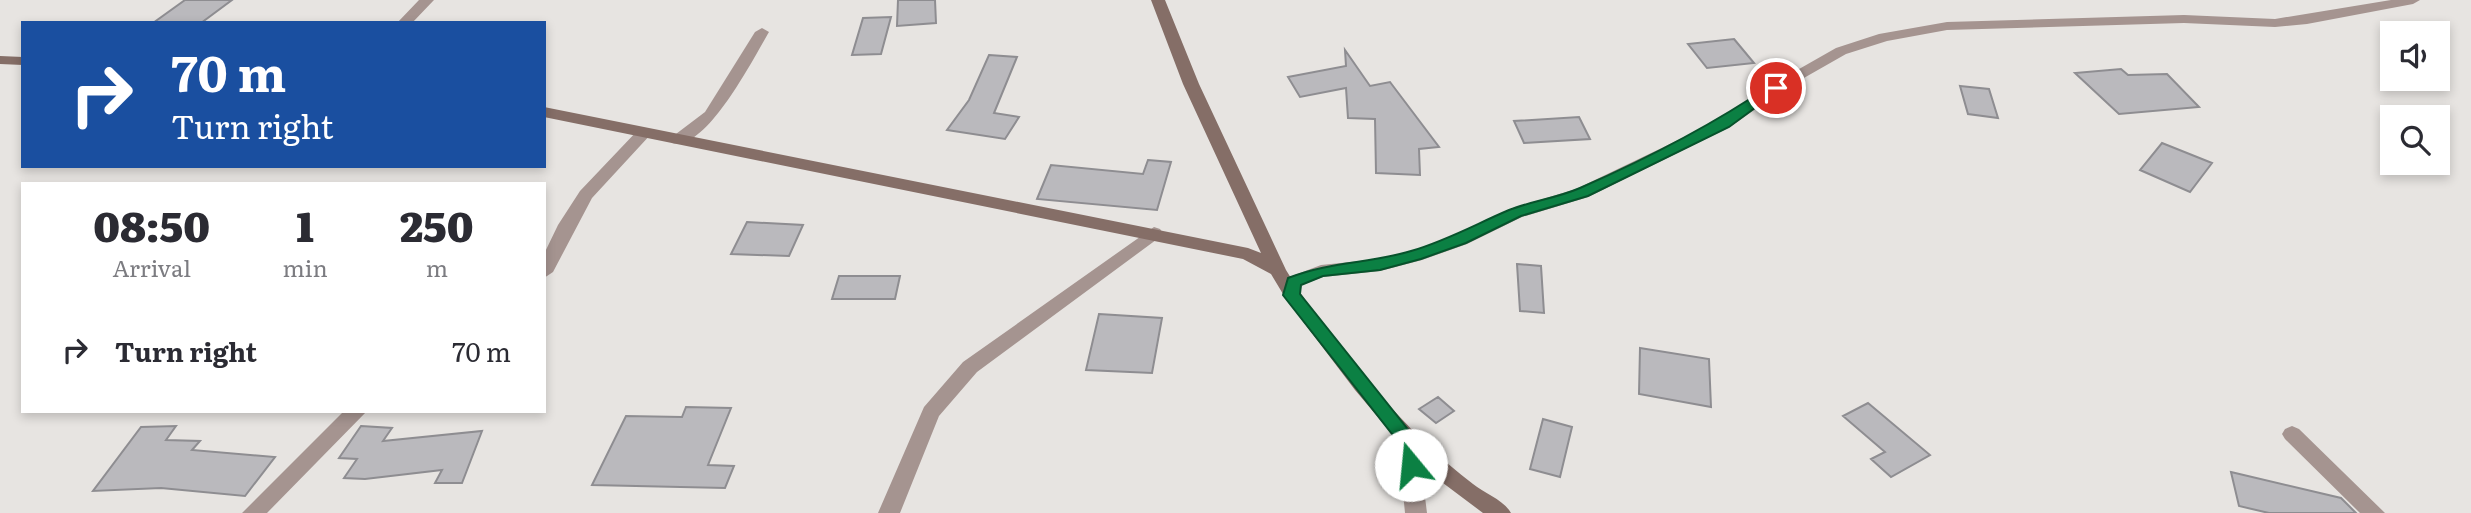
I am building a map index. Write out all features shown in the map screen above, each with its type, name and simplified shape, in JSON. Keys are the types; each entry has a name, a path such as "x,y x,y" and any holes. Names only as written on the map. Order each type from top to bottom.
{"main road":[{"path":"1158,0 1191,85 1277,270 1292,295 1408,442 1481,502 1500,513"},
{"path":"0,60 21,61"},
{"path":"546,111 678,140 1154,233 1248,254 1277,270"}],"street":[{"path":"406,21 427,0"},
{"path":"1292,295 1293,282 1308,274 1380,265 1416,256 1461,240 1516,213 1582,192 1724,124 1776,88 1841,51 1884,37 1947,26 2184,19 2275,23 2306,20 2413,0"},
{"path":"678,140 711,115 762,32"},
{"path":"546,268 567,225 586,195 643,133"},
{"path":"889,513 931,412 970,367 1154,233"},
{"path":"253,513 355,413"},
{"path":"2292,434 2374,513"},
{"path":"1408,442 1416,513"}],"building":[{"path":"185,0 232,0 204,21 156,21"},
{"path":"898,0 935,0 936,23 897,26"},
{"path":"891,17 881,54 852,55 863,18"},
{"path":"1734,39 1754,63 1707,68 1688,44"},
{"path":"1345,50 1370,86 1390,82 1439,147 1419,149 1420,175 1376,173 1375,119 1348,118 1346,88 1300,97 1288,77 1346,66"},
{"path":"989,55 1017,57 994,113 1019,117 1005,139 947,130 969,100"},
{"path":"2121,69 2128,75 2167,74 2199,107 2119,114 2075,73"},
{"path":"1960,86 1989,89 1998,118 1968,114"},
{"path":"1579,117 1590,139 1524,143 1514,121"},
{"path":"2162,143 2212,163 2190,192 2140,170"},
{"path":"1148,160 1171,162 1157,210 1037,199 1051,165 1143,174"},
{"path":"747,222 803,225 789,256 731,254"},
{"path":"1517,264 1541,266 1544,313 1520,311"},
{"path":"839,276 900,276 895,299 832,299"},
{"path":"1099,314 1162,318 1152,373 1086,370"},
{"path":"1640,348 1709,359 1711,407 1639,394"},
{"path":"1438,397 1454,411 1436,423 1419,409"},
{"path":"1868,403 1930,455 1891,477 1871,459 1885,452 1843,416"},
{"path":"686,407 731,408 708,465 734,466 725,488 592,485 626,416 682,417"},
{"path":"1543,419 1572,427 1560,477 1530,469"},
{"path":"176,426 166,440 200,441 192,450 275,457 245,496 161,488 93,491 141,427"},
{"path":"361,426 392,428 383,441 482,431 462,483 435,483 442,470 365,479 344,478 357,459 339,458"},
{"path":"2231,472 2341,498 2356,513 2269,513 2239,506"}],"route":[{"path":"1411,465 1408,442 1292,295 1293,282 1321,271 1380,265 1416,256 1461,240 1516,213 1561,201 1724,124 1776,88"}]}
